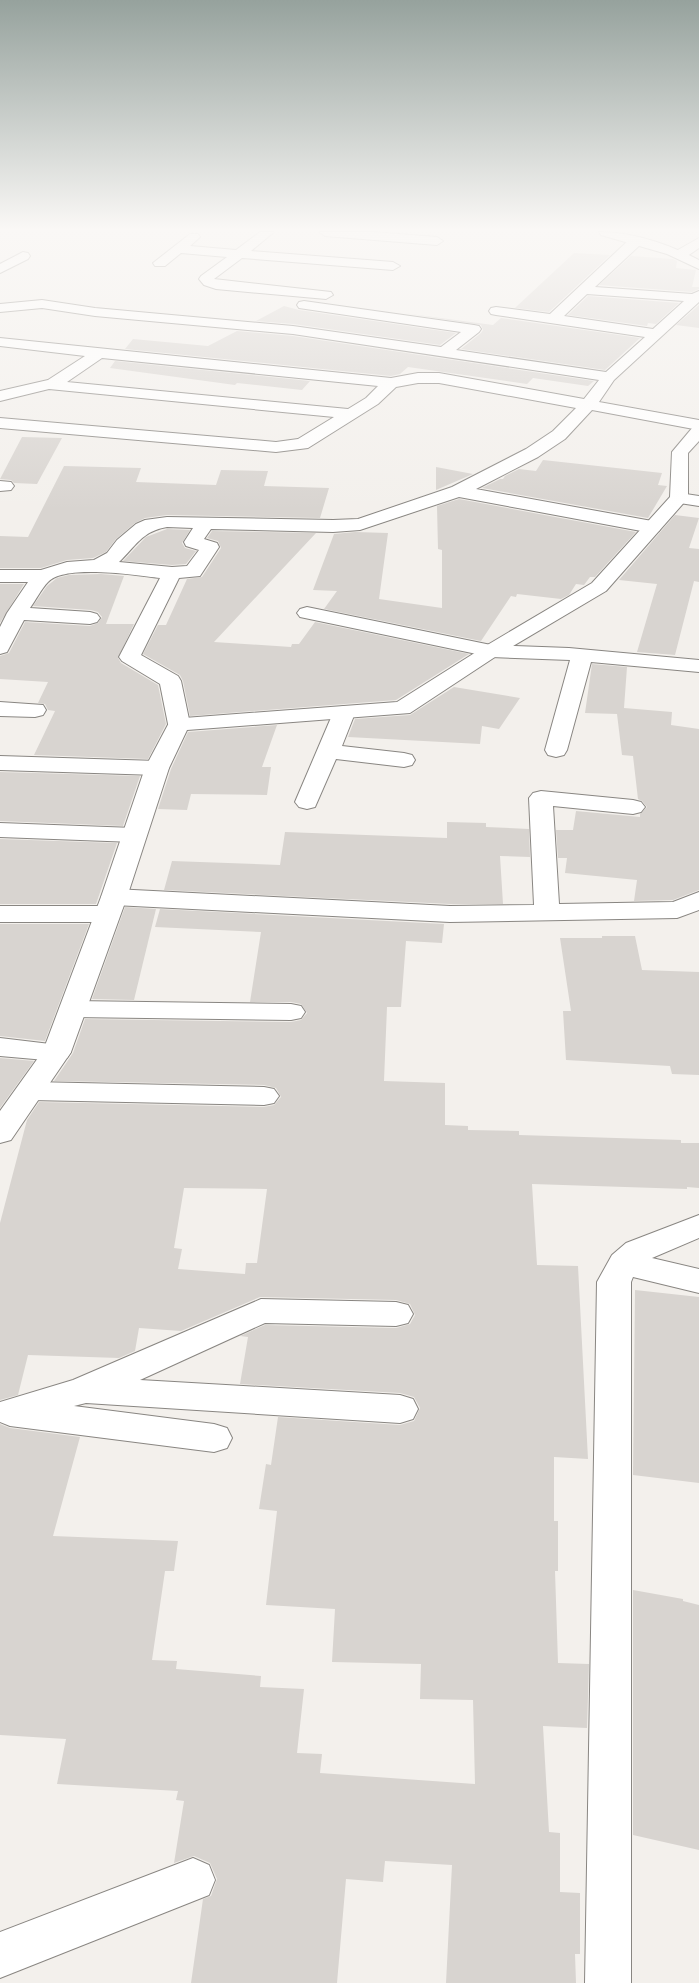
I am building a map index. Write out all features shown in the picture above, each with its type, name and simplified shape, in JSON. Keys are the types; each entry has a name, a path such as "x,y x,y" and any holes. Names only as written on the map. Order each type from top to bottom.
{"street":[{"path":"238,325 352,338 609,377"},
{"path":"274,344 299,325"},
{"path":"331,353 369,325"},
{"path":"444,352 474,328 447,325"},
{"path":"591,325 656,334"},
{"path":"97,566 108,562 124,544 143,528 151,524 205,523 250,526 324,526 360,524 458,491 492,475 559,435 589,404 609,377 665,325"},
{"path":"0,342 99,354 390,383 418,378 439,378 699,425"},
{"path":"0,396 49,384 99,354"},
{"path":"0,380 351,414"},
{"path":"0,423 283,447 302,444 372,400 390,383"},
{"path":"178,724 344,714 402,708 491,651 599,587 652,527 689,500 680,452 699,430"},
{"path":"458,491 652,527"},
{"path":"0,576 42,576 68,568 97,566 172,573 193,572 210,547 193,542 205,523"},
{"path":"0,1133 57,1052 110,906 157,768 178,724 170,681 129,657 172,573"},
{"path":"0,648 17,613 42,576"},
{"path":"17,613 90,618"},
{"path":"308,614 491,651 582,655 699,666"},
{"path":"556,750 582,655"},
{"path":"0,709 35,710"},
{"path":"307,802 344,714"},
{"path":"328,751 404,760"},
{"path":"0,763 157,768"},
{"path":"547,913 541,798 633,807"},
{"path":"0,830 134,835"},
{"path":"0,914 110,906 450,914 547,913 676,910 699,900"},
{"path":"73,1009 290,1012"},
{"path":"0,1047 57,1052"},
{"path":"31,1091 264,1096"},
{"path":"608,1983 614,1282 624,1262 638,1251 699,1226"},
{"path":"624,1262 699,1281"},
{"path":"5,1412 84,1390 261,1311 396,1314"},
{"path":"84,1390 400,1409"},
{"path":"5,1412 214,1438"},
{"path":"0,1955 194,1880"}],"building":[{"path":"297,325 398,325 456,333 440,345"},
{"path":"478,325 546,325 640,338 605,370 461,349 481,333 483,330 481,325"},
{"path":"676,325 699,325 699,328"},
{"path":"237,331 293,336 594,381 588,386 533,378 527,384 408,367 400,374 391,376 125,349 133,339 208,346"},
{"path":"115,361 310,381 302,390 237,383 235,385 110,368"},
{"path":"22,437 62,438 37,484 14,483 11,480 0,479"},
{"path":"543,460 662,473 658,485 667,486 648,518 482,488 503,479 519,469 536,471"},
{"path":"64,466 141,468 136,482 216,485 221,470 268,471 264,486 329,488 320,518 167,515 145,518 135,523 116,539 106,552 93,558 67,560 41,568 0,568 0,536 28,537"},
{"path":"436,467 473,474 436,490"},
{"path":"459,499 636,532 595,577 590,577 584,585 576,584 569,595 561,599 517,594 516,597 511,596 481,641 324,609 337,591 313,590 334,534 355,532 388,533 379,599 442,608 442,550 438,549 437,506"},
{"path":"675,515 699,518 689,548 699,549 699,582 694,581 675,655 637,652 657,584 619,580"},
{"path":"167,529 190,530 182,543 185,548 196,551 186,564 172,565 123,561 146,537"},
{"path":"212,531 316,533 214,642 291,647 292,644 299,644 315,622 469,654 396,700 190,716 180,675 143,654 158,625 166,625 187,579 202,577 221,548 218,541 207,538"},
{"path":"101,574 124,576 106,624 134,624 118,658 121,663 158,685 166,724 148,759 34,755 55,711 48,710 45,704 38,703 48,682 0,679 0,656 9,653 25,622 90,626 98,623 102,617 98,612 91,610 33,606 47,586 57,578 69,575"},
{"path":"0,584 24,584 0,623"},
{"path":"592,664 627,667 624,708 672,712 671,725 699,729 699,890 673,900 634,901 637,880 565,873 567,858 558,858 556,830 573,830 576,811 640,817 640,814 647,807 638,799 633,756 622,755 617,714 585,713"},
{"path":"454,687 520,698 499,729 482,726 480,744 348,737 355,719 410,715"},
{"path":"277,725 262,767 271,767 267,795 191,794 187,810 158,809 171,769 188,732"},
{"path":"0,772 140,776 123,826 0,821"},
{"path":"447,822 486,823 486,827 529,829 530,857 500,856 503,904 450,904 164,890 172,861 280,865 285,832 447,838"},
{"path":"0,839 117,843 96,904 0,904"},
{"path":"125,907 156,909 134,1000 92,999"},
{"path":"160,909 444,924 442,943 406,941 401,1007 387,1007 384,1081 445,1083 445,1125 468,1126 468,1130 519,1131 519,1135 681,1140 681,1143 699,1143 699,1188 532,1184 537,1265 578,1266 588,1459 554,1457 554,1521 558,1521 558,1571 555,1571 558,1663 589,1664 587,1728 543,1726 549,1832 560,1833 560,1892 580,1893 580,1954 575,1954 576,1983 446,1983 452,1865 385,1861 383,1882 346,1879 337,1983 191,1983 203,1899 211,1896 217,1879 210,1863 194,1856 174,1863 184,1801 176,1800 178,1791 57,1784 66,1739 0,1735 0,1424 10,1428 80,1437 53,1536 178,1541 174,1571 165,1571 152,1660 177,1661 176,1669 261,1676 260,1687 304,1689 297,1753 322,1754 320,1773 475,1784 473,1700 420,1699 421,1664 332,1662 335,1609 266,1605 277,1511 259,1509 266,1464 271,1465 278,1417 400,1425 414,1421 420,1408 414,1397 400,1393 240,1384 248,1337 240,1336 265,1325 396,1328 410,1324 415,1315 410,1304 396,1300 260,1297 181,1331 139,1328 135,1351 119,1358 28,1355 18,1395 0,1400 0,1223 27,1120 39,1102 264,1107 274,1105 281,1097 276,1088 264,1085 54,1081 73,1053 85,1019 291,1022 301,1020 307,1013 301,1004 291,1002 250,1002 261,932 155,927","holes":["184,1188 267,1189 257,1263 246,1263 245,1274 178,1269 182,1249 174,1248"]},
{"path":"0,924 89,924 45,1041 0,1036"},
{"path":"602,936 635,936 642,970 699,972 699,1075 672,1074 670,1066 566,1060 563,1011 571,1011 560,938 602,938"},
{"path":"0,1058 34,1061 0,1108"},
{"path":"635,1290 699,1297 699,1483 633,1475"},
{"path":"633,1590 683,1599 683,1601 699,1605 699,1850 633,1835"}]}
